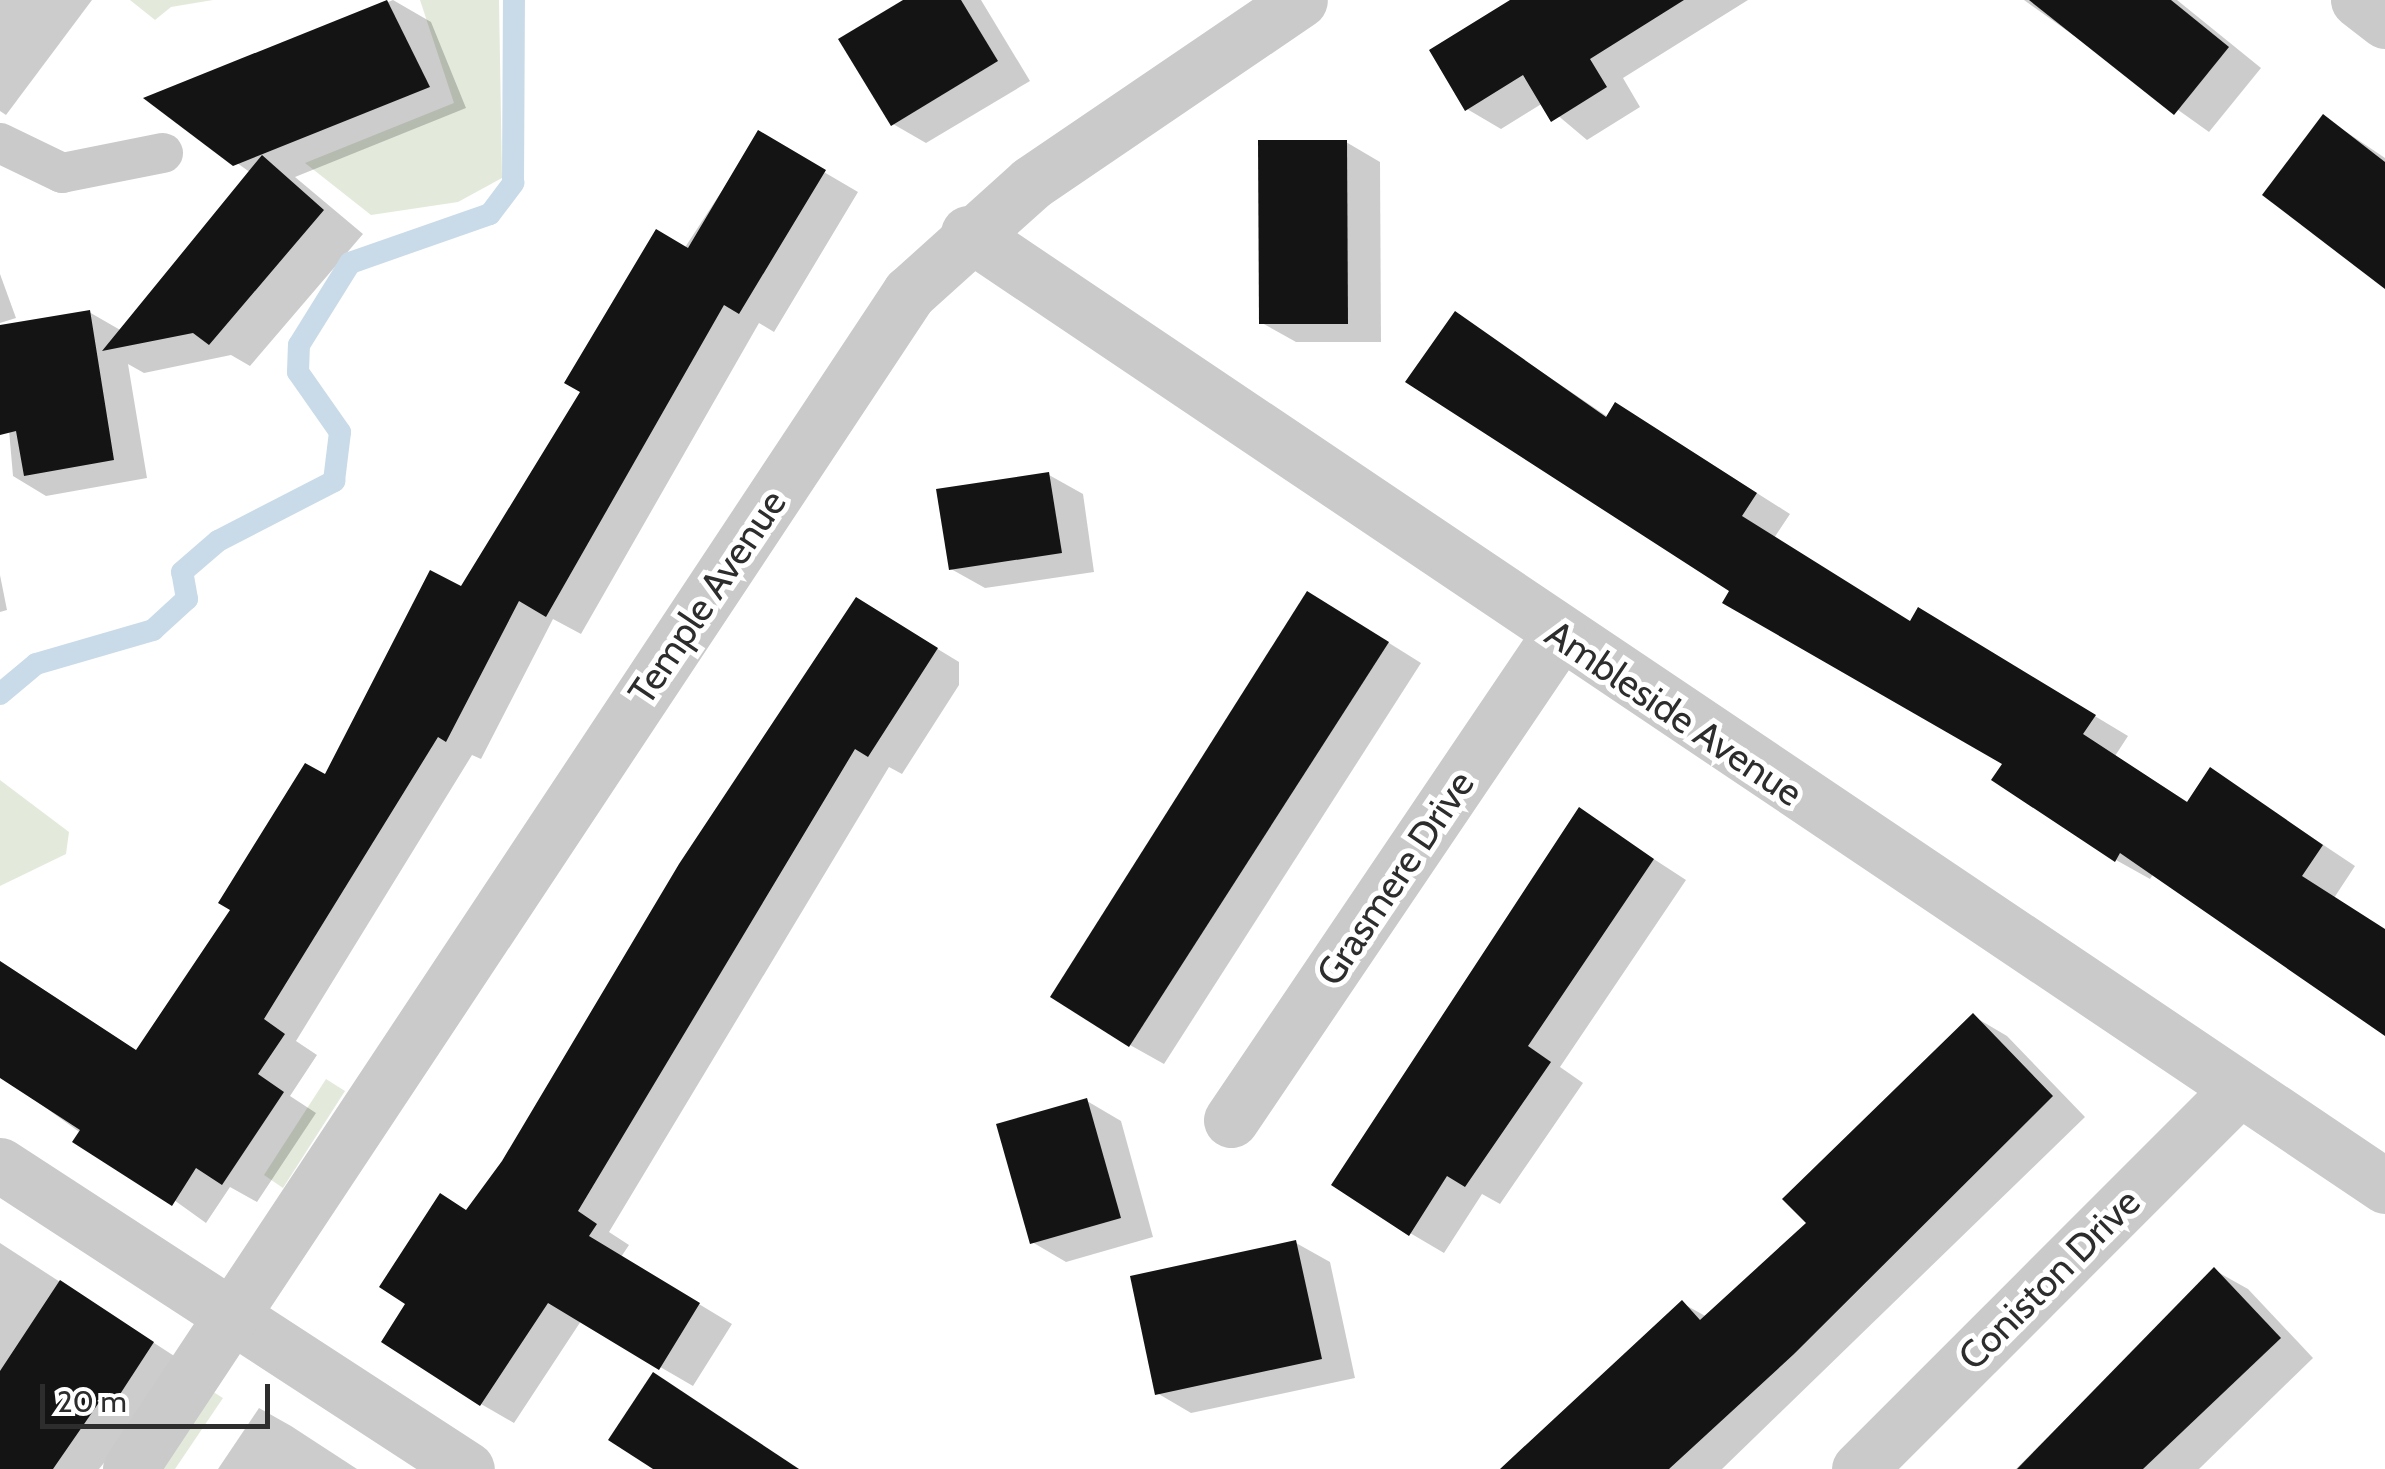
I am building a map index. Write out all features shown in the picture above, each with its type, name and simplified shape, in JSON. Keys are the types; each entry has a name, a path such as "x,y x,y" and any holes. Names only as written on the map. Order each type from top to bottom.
{"street":[{"name":"Temple Avenue","path":"130,1469 909,293 968,232 1300,0"},
{"path":"2358,0 2385,22"},
{"name":"Ambleside Avenue","path":"968,232 1558,636 2385,1186"},
{"name":"Grasmere Drive","path":"1231,1120 1558,636"},
{"name":"Coniston Drive","path":"1860,1469 2238,1089"},
{"path":"0,1165 234,1310 466,1469"}],"lane":[{"path":"0,142 62,173 162,153"}],"green space":[{"path":"130,0 213,0 171,7 155,20"},
{"path":"420,0 499,0 502,178 458,202 371,215 305,163 454,103"},
{"path":"0,780 69,832 66,854 0,886"},
{"path":"326,1079 345,1091 283,1188 264,1175"},
{"path":"202,1385 223,1398 175,1469 144,1469"}],"building":[{"path":"387,0 430,87 233,166 143,98"},
{"path":"903,0 961,0 998,61 891,126 838,39"},
{"path":"1510,0 1684,0 1590,59 1607,87 1551,122 1523,75 1465,111 1429,50"},
{"path":"2029,0 2171,0 2229,47 2174,115"},
{"path":"2323,114 2385,162 2385,289 2262,195"},
{"path":"758,130 826,170 739,314 724,305 546,617 519,601 446,742 438,737 264,1019 285,1034 258,1074 284,1092 222,1185 196,1168 172,1206 72,1142 80,1130 0,1078 0,961 136,1050 230,910 218,903 305,763 325,774 430,570 461,586 580,392 564,383 656,229 688,248"},
{"path":"1258,140 1347,140 1348,324 1259,324"},
{"path":"262,155 324,210 209,345 193,333 102,351"},
{"path":"90,310 114,460 24,476 16,431 0,435 0,325"},
{"path":"1455,311 1606,417 1615,402 1757,493 1742,516 1910,621 1918,607 2096,715 2083,734 2187,802 2210,767 2323,845 2302,876 2385,929 2385,1036 2120,853 2115,862 1991,780 2002,764 1722,603 1729,591 1405,382"},
{"path":"1049,472 1062,553 949,570 936,489"},
{"path":"1307,591 1389,642 1129,1047 1050,997"},
{"path":"856,597 938,648 868,757 855,749 578,1211 597,1224 589,1236 700,1303 659,1370 548,1303 480,1406 381,1342 405,1304 379,1287 440,1193 466,1210 502,1161 679,864"},
{"path":"1579,807 1654,859 1528,1046 1551,1062 1465,1187 1447,1176 1409,1236 1331,1185"},
{"path":"1973,1013 2053,1096 1794,1354 1669,1469 1500,1469 1682,1300 1700,1320 1806,1223 1782,1199"},
{"path":"1087,1098 1121,1218 1030,1244 996,1124"},
{"path":"1296,1240 1322,1359 1155,1395 1130,1276"},
{"path":"2214,1267 2281,1338 2143,1469 2017,1469"},
{"path":"60,1280 154,1342 111,1408 100,1401 53,1469 0,1469 0,1371"},
{"path":"653,1372 799,1469 653,1469 608,1440"}],"waterway":[{"path":"0,694 36,664 153,630 187,599 182,572 218,541 334,481 340,432 298,372 299,345 350,263 490,214 513,183 514,0"}]}
